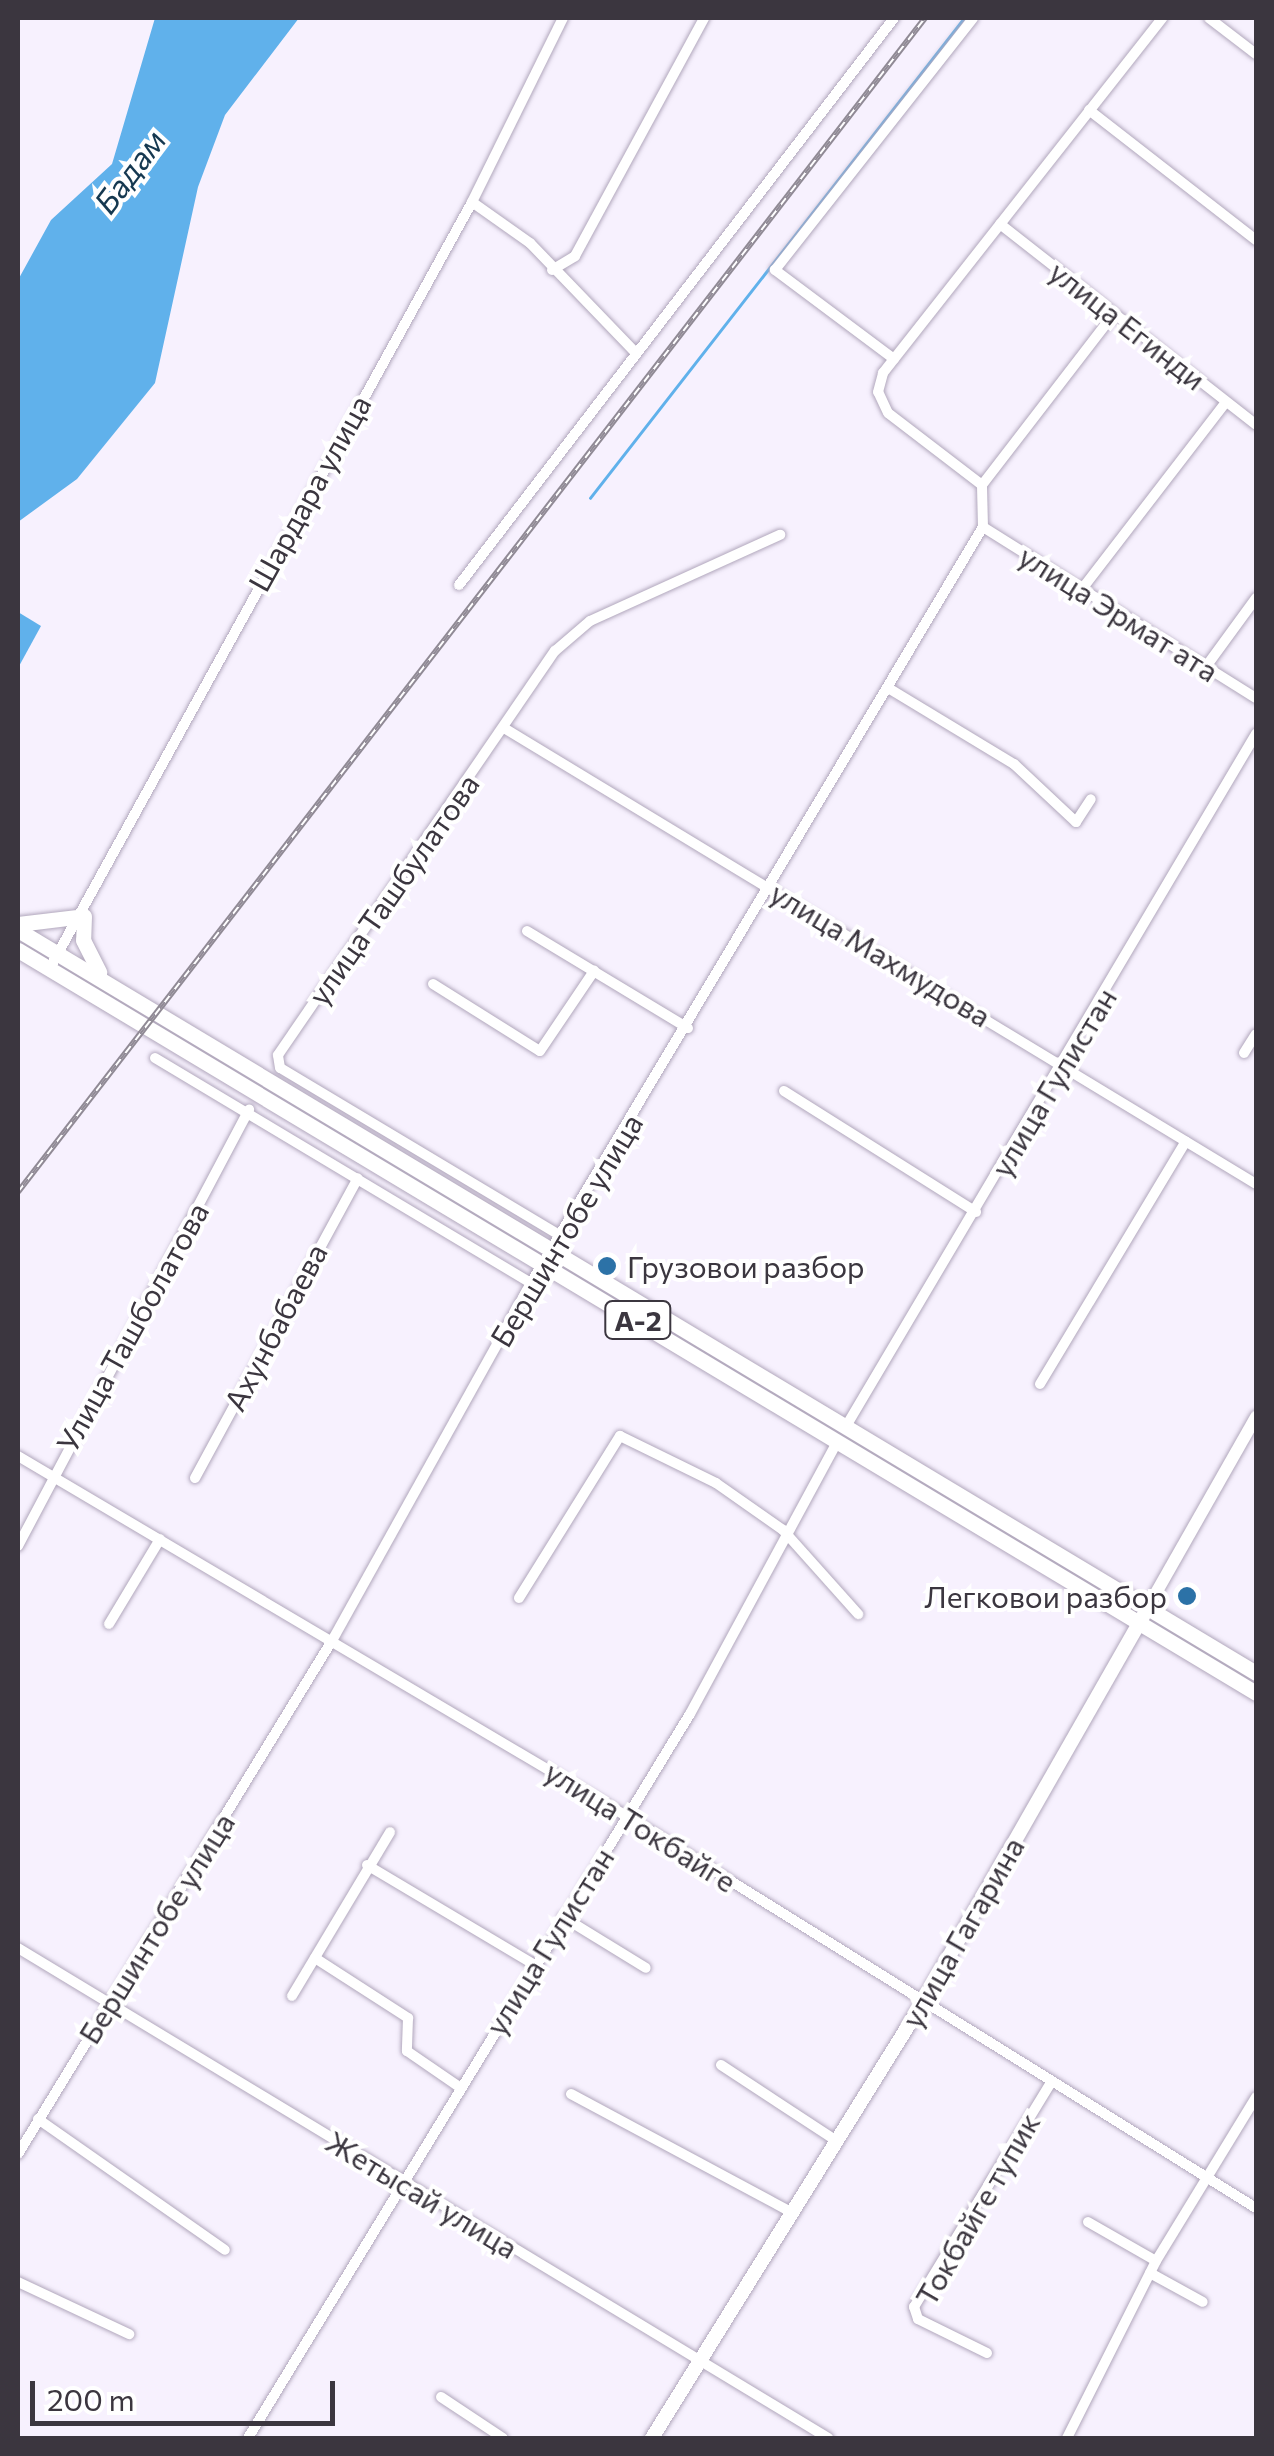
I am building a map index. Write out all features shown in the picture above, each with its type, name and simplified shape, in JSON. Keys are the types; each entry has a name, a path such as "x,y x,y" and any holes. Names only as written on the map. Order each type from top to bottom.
{"highway":[{"path":"18,927 84,916 88,958 108,983"},
{"name":"A-2","path":"18,927 55,959 546,1258 1256,1673"},
{"name":"A-2","path":"18,950 55,959 108,983 546,1258"},
{"name":"A-2","path":"842,1433 1256,1694"}],"main road":[{"name":"улица Гагарина","path":"652,2438 923,2002 1148,1608"}],"street":[{"name":"Шардара улица","path":"55,959 84,916 472,202 562,18"},
{"path":"552,270 575,256 704,18"},
{"path":"459,585 894,18"},
{"path":"894,359 775,270 973,18"},
{"path":"982,485 888,413 878,392 894,359 1162,18"},
{"path":"1209,18 1256,54"},
{"path":"1089,110 1256,240"},
{"path":"472,202 552,270 635,352"},
{"name":"улица Егинди","path":"1000,224 1256,425"},
{"path":"983,528 982,485 1113,315"},
{"name":"улица Егинди","path":"1082,589 1226,402"},
{"name":"улица Эрмат ата","path":"983,528 1256,698"},
{"name":"Бершинтобе улица","path":"18,2154 333,1639 546,1258 774,888 983,528"},
{"name":"улица Ташбулатова","path":"560,1236 280,1068 278,1055 572,634 780,535"},
{"path":"1205,668 1256,598"},
{"path":"890,688 1014,764 1076,822 1091,799"},
{"name":"улица Махмудова","path":"504,728 774,888 1256,1184"},
{"name":"улица Гулистан","path":"248,2438 458,2086 628,1817 783,1530 1064,1066 1256,734"},
{"path":"527,930 688,1028"},
{"path":"432,984 540,1051 594,971"},
{"path":"1244,1053 1256,1034"},
{"path":"155,1058 249,1109 531,1284"},
{"path":"784,1091 976,1212"},
{"name":"Улица Ташболатова","path":"18,1546 52,1475 249,1109"},
{"path":"1040,1384 1186,1141"},
{"name":"Ахунбабаева","path":"196,1478 358,1178"},
{"name":"улица Гагарина","path":"1148,1608 1256,1417"},
{"path":"519,1598 620,1436 716,1483 783,1530 858,1614"},
{"name":"улица Токбайге","path":"18,1456 628,1817 1050,2084 1256,2208"},
{"path":"109,1624 160,1539"},
{"path":"292,1996 390,1832"},
{"path":"367,1866 533,1964"},
{"path":"563,1916 646,1968"},
{"name":"Жетысай улица","path":"18,1948 828,2438"},
{"path":"315,1958 408,2018 408,2050 458,2086"},
{"path":"720,2065 834,2140"},
{"name":"Токбайге тупик","path":"987,2353 918,2319 914,2307 1050,2084"},
{"path":"571,2094 793,2213"},
{"path":"1066,2438 1156,2260 1212,2181 1256,2097"},
{"path":"38,2119 225,2250"},
{"path":"1088,2222 1156,2260"},
{"path":"1150,2272 1204,2302"},
{"path":"18,2282 128,2334"},
{"path":"441,2397 504,2438"}],"water":[{"name":"Бадам","path":"155,18 299,18 225,115 198,187 155,383 77,479 18,522 18,280 51,220 112,164"},
{"path":"18,612 41,626 18,668"}],"waterway":[{"path":"590,498 964,18"}],"railway":[{"path":"18,1192 925,18"}],"place":[{"name":"Грузовои разбор","path":"607,1266"},
{"name":"Легковои разбор","path":"1187,1596"}]}
